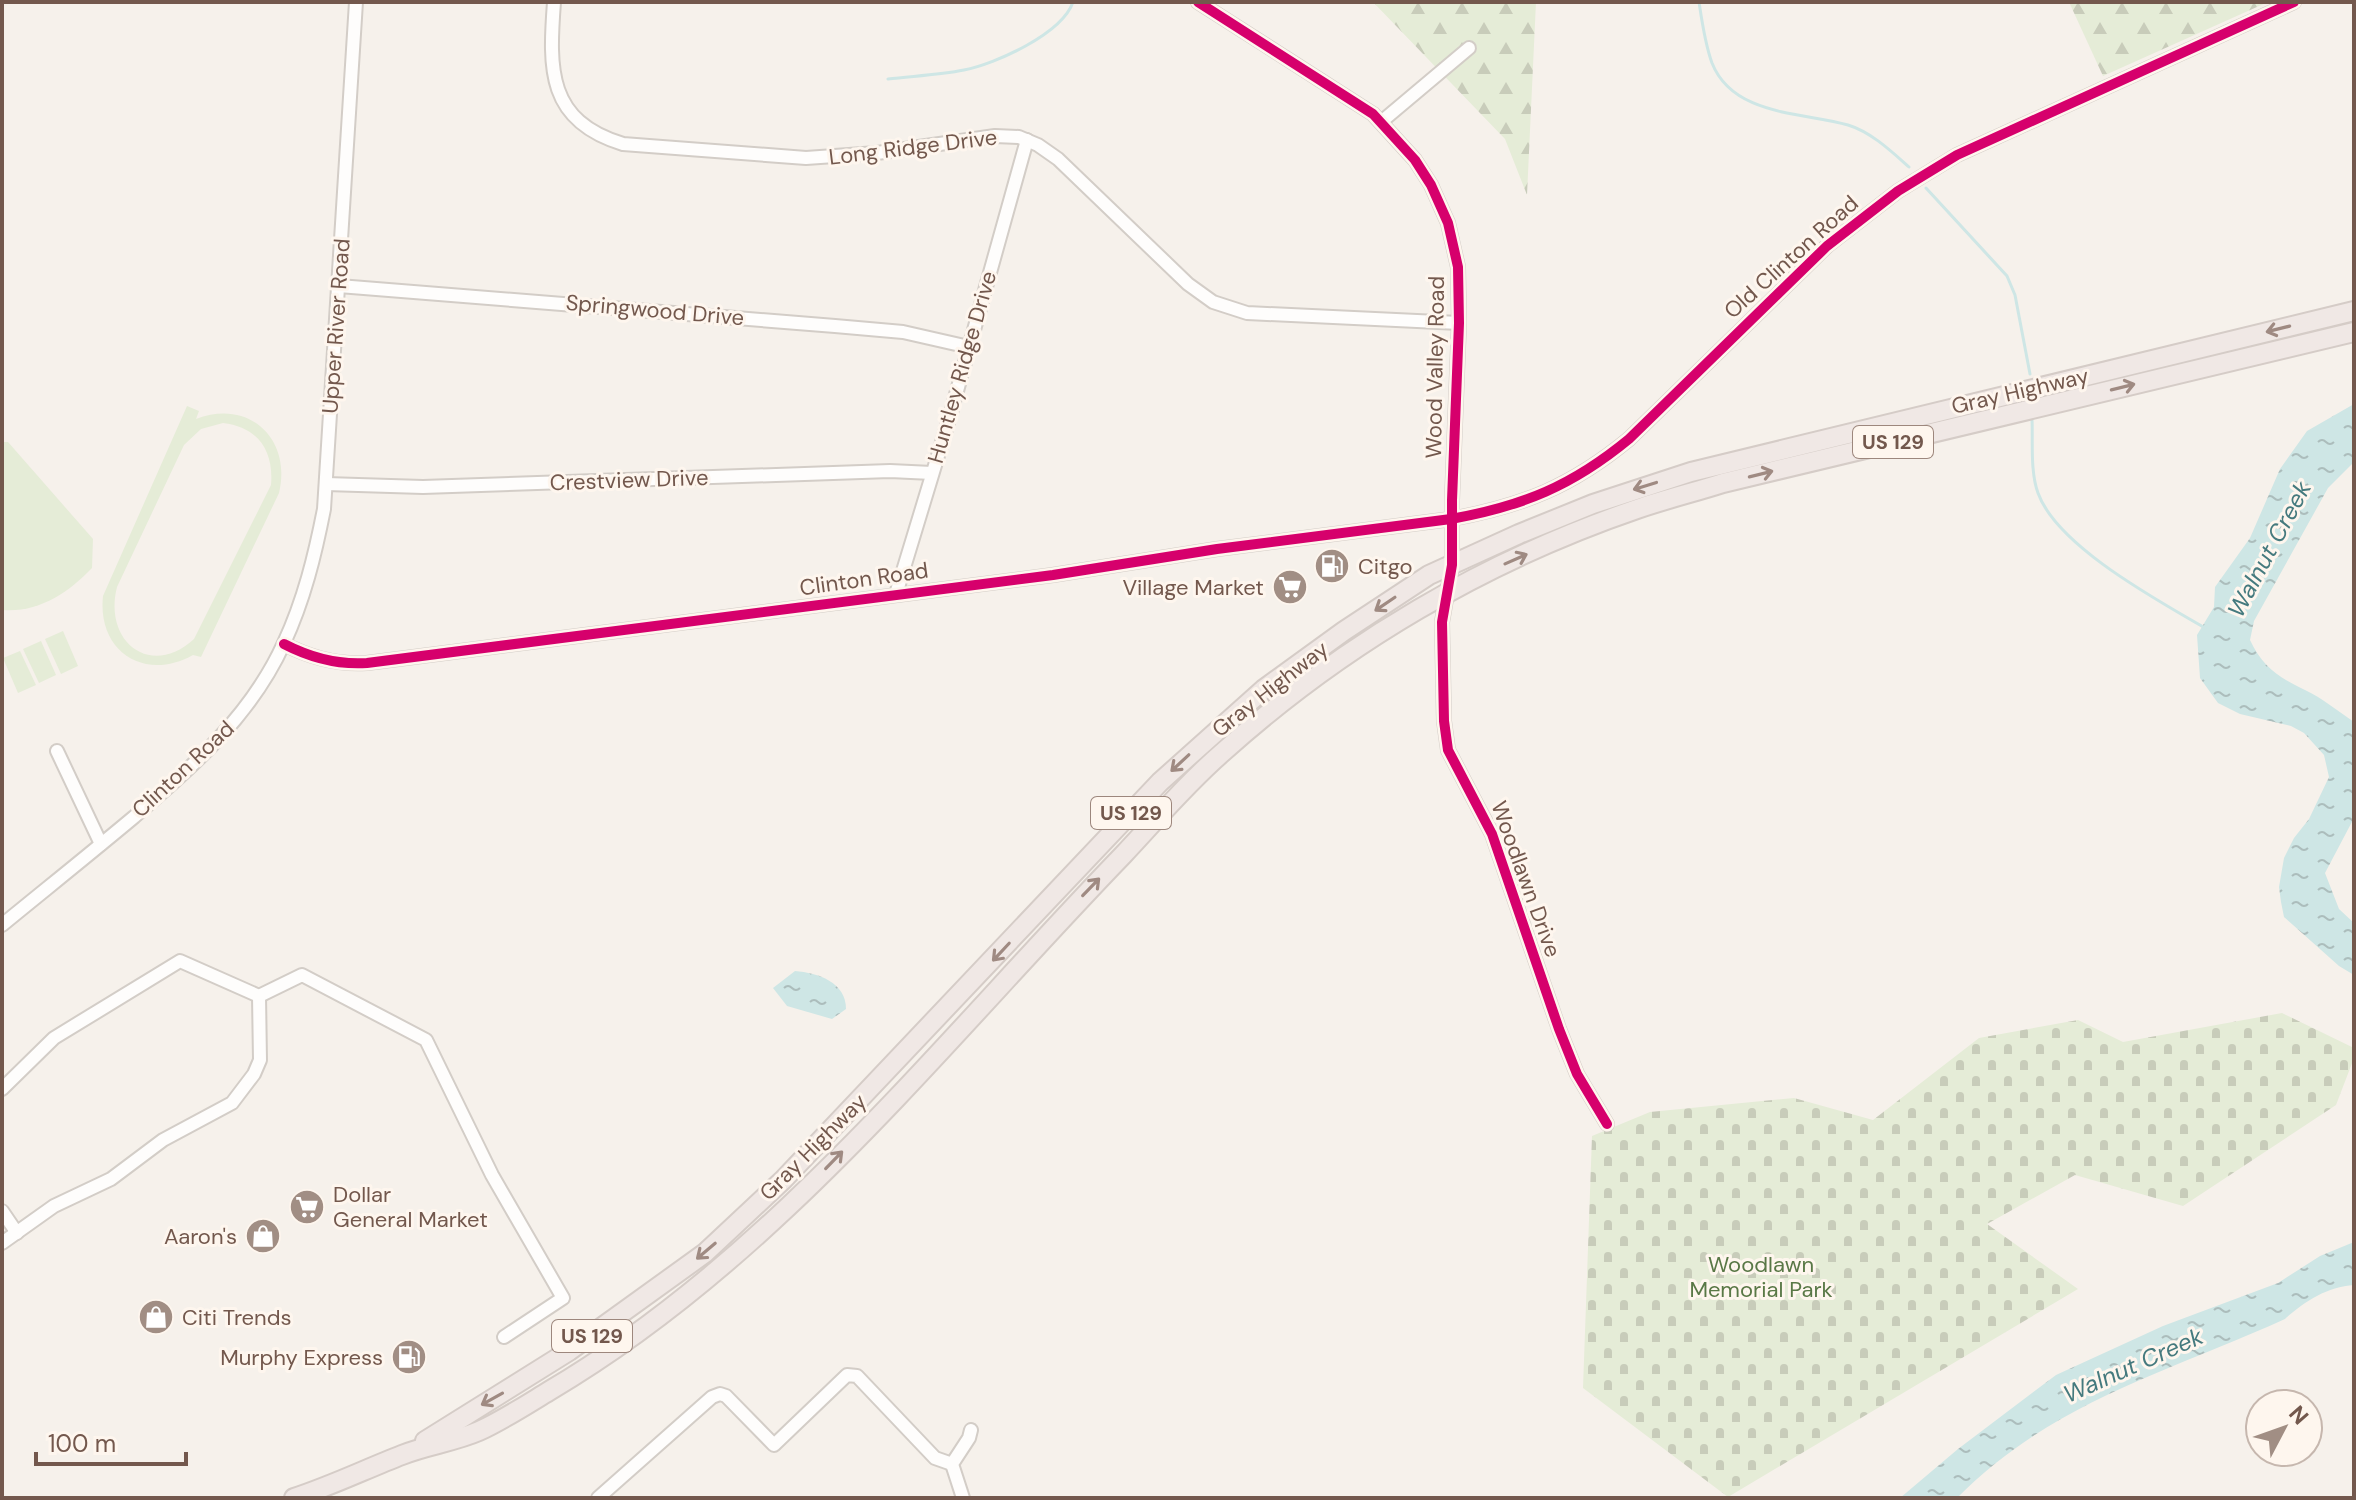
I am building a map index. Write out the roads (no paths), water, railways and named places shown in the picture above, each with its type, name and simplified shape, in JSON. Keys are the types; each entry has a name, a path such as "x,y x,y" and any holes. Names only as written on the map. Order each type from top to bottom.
{"highway":[{"name":"Gray Highway","path":"406,1453 569,1351 705,1253 793,1170 1182,762 1264,689 1392,599 1452,565 1593,504 1691,472 2354,311"},
{"name":"Gray Highway","path":"294,1498 406,1453 476,1432 597,1362 652,1324 707,1279 819,1175 1221,753 1352,651 1446,592 1583,530 1638,509 1723,483 2354,332"}],"street":[{"name":"Upper River Road","path":"284,644 316,553 326,484 356,2"},
{"name":"Long Ridge Drive","path":"554,2 552,70 560,94 569,110 591,131 623,144 806,158 877,153 1011,135 1027,140 1058,159 1188,284 1213,302 1247,313 1459,323"},
{"name":"Wood Valley Road","path":"1198,2 1355,102 1381,122 1415,160 1431,185 1448,223 1458,267 1459,323 1451,519"},
{"name":"Old Clinton Road","path":"1451,519 1485,513 1544,494 1604,460 1827,246 1887,199 1934,168 1995,137 2294,2"},
{"path":"1381,122 1469,48"},
{"name":"Huntley Ridge Drive","path":"896,594 1027,140"},
{"name":"Springwood Drive","path":"339,286 876,329 969,347"},
{"name":"Crestview Drive","path":"326,484 423,487 875,472 932,473"},
{"path":"1446,592 1452,565 1451,519"},
{"name":"Clinton Road","path":"2,925 184,774 226,734 284,644 305,655 328,661 367,663 1051,575 1222,548 1451,519"},
{"name":"Woodlawn Drive","path":"1446,592 1442,622 1444,721 1448,750 1492,834 1577,1074 1607,1124"},
{"path":"57,751 101,844"},
{"path":"2,1089 54,1038 180,961 259,996 302,975 426,1040 492,1175 563,1298 504,1337"},
{"path":"2,1243 54,1206 111,1179 188,1125 232,1103 254,1074 260,1060 259,996"},
{"path":"2,1211 17,1233"},
{"path":"598,1498 712,1397 726,1396 774,1445 847,1375 852,1374 935,1458 952,1464"},
{"path":"952,1464 971,1430"},
{"path":"952,1464 963,1498"}],"water":[{"name":"Walnut Creek","path":"2354,404 2354,462 2328,488 2254,621 2250,640 2272,670 2354,722 2354,818 2325,873 2339,909 2354,923 2354,975 2339,966 2284,917 2281,902 2279,887 2284,858 2309,819 2329,777 2324,755 2304,733 2291,726 2240,714 2218,703 2200,678 2197,635 2214,607 2215,587 2250,538 2280,469 2307,431"},
{"path":"795,971 813,974 836,986 845,1000 846,1009 832,1019 787,1006 773,988"},
{"name":"Walnut Creek","path":"2354,1242 2354,1285 2326,1292 2285,1319 2071,1413 1993,1465 1957,1498 1900,1498 1958,1449 2056,1375 2163,1326 2278,1283 2320,1256"}],"waterway":[{"path":"888,79 955,72 993,61 1042,36 1056,25 1073,2"},
{"path":"1699,2 1712,63 1722,80 1736,93 1771,109 1856,128 1909,167"},
{"path":"1926,188 2007,276 2015,295 2030,374"},
{"path":"2032,419 2032,456 2038,493 2065,533 2111,570 2205,628"}],"place":[{"name":"Citgo","path":"1332,566"},
{"name":"Village Market","path":"1290,587"},
{"name":"Dollar General Market","path":"307,1207"},
{"name":"Aaron's","path":"263,1236"},
{"name":"Citi Trends","path":"156,1317"},
{"name":"Murphy Express","path":"409,1357"}],"park label":[{"name":"Woodlawn Memorial Park","path":"1761,1276"}]}
